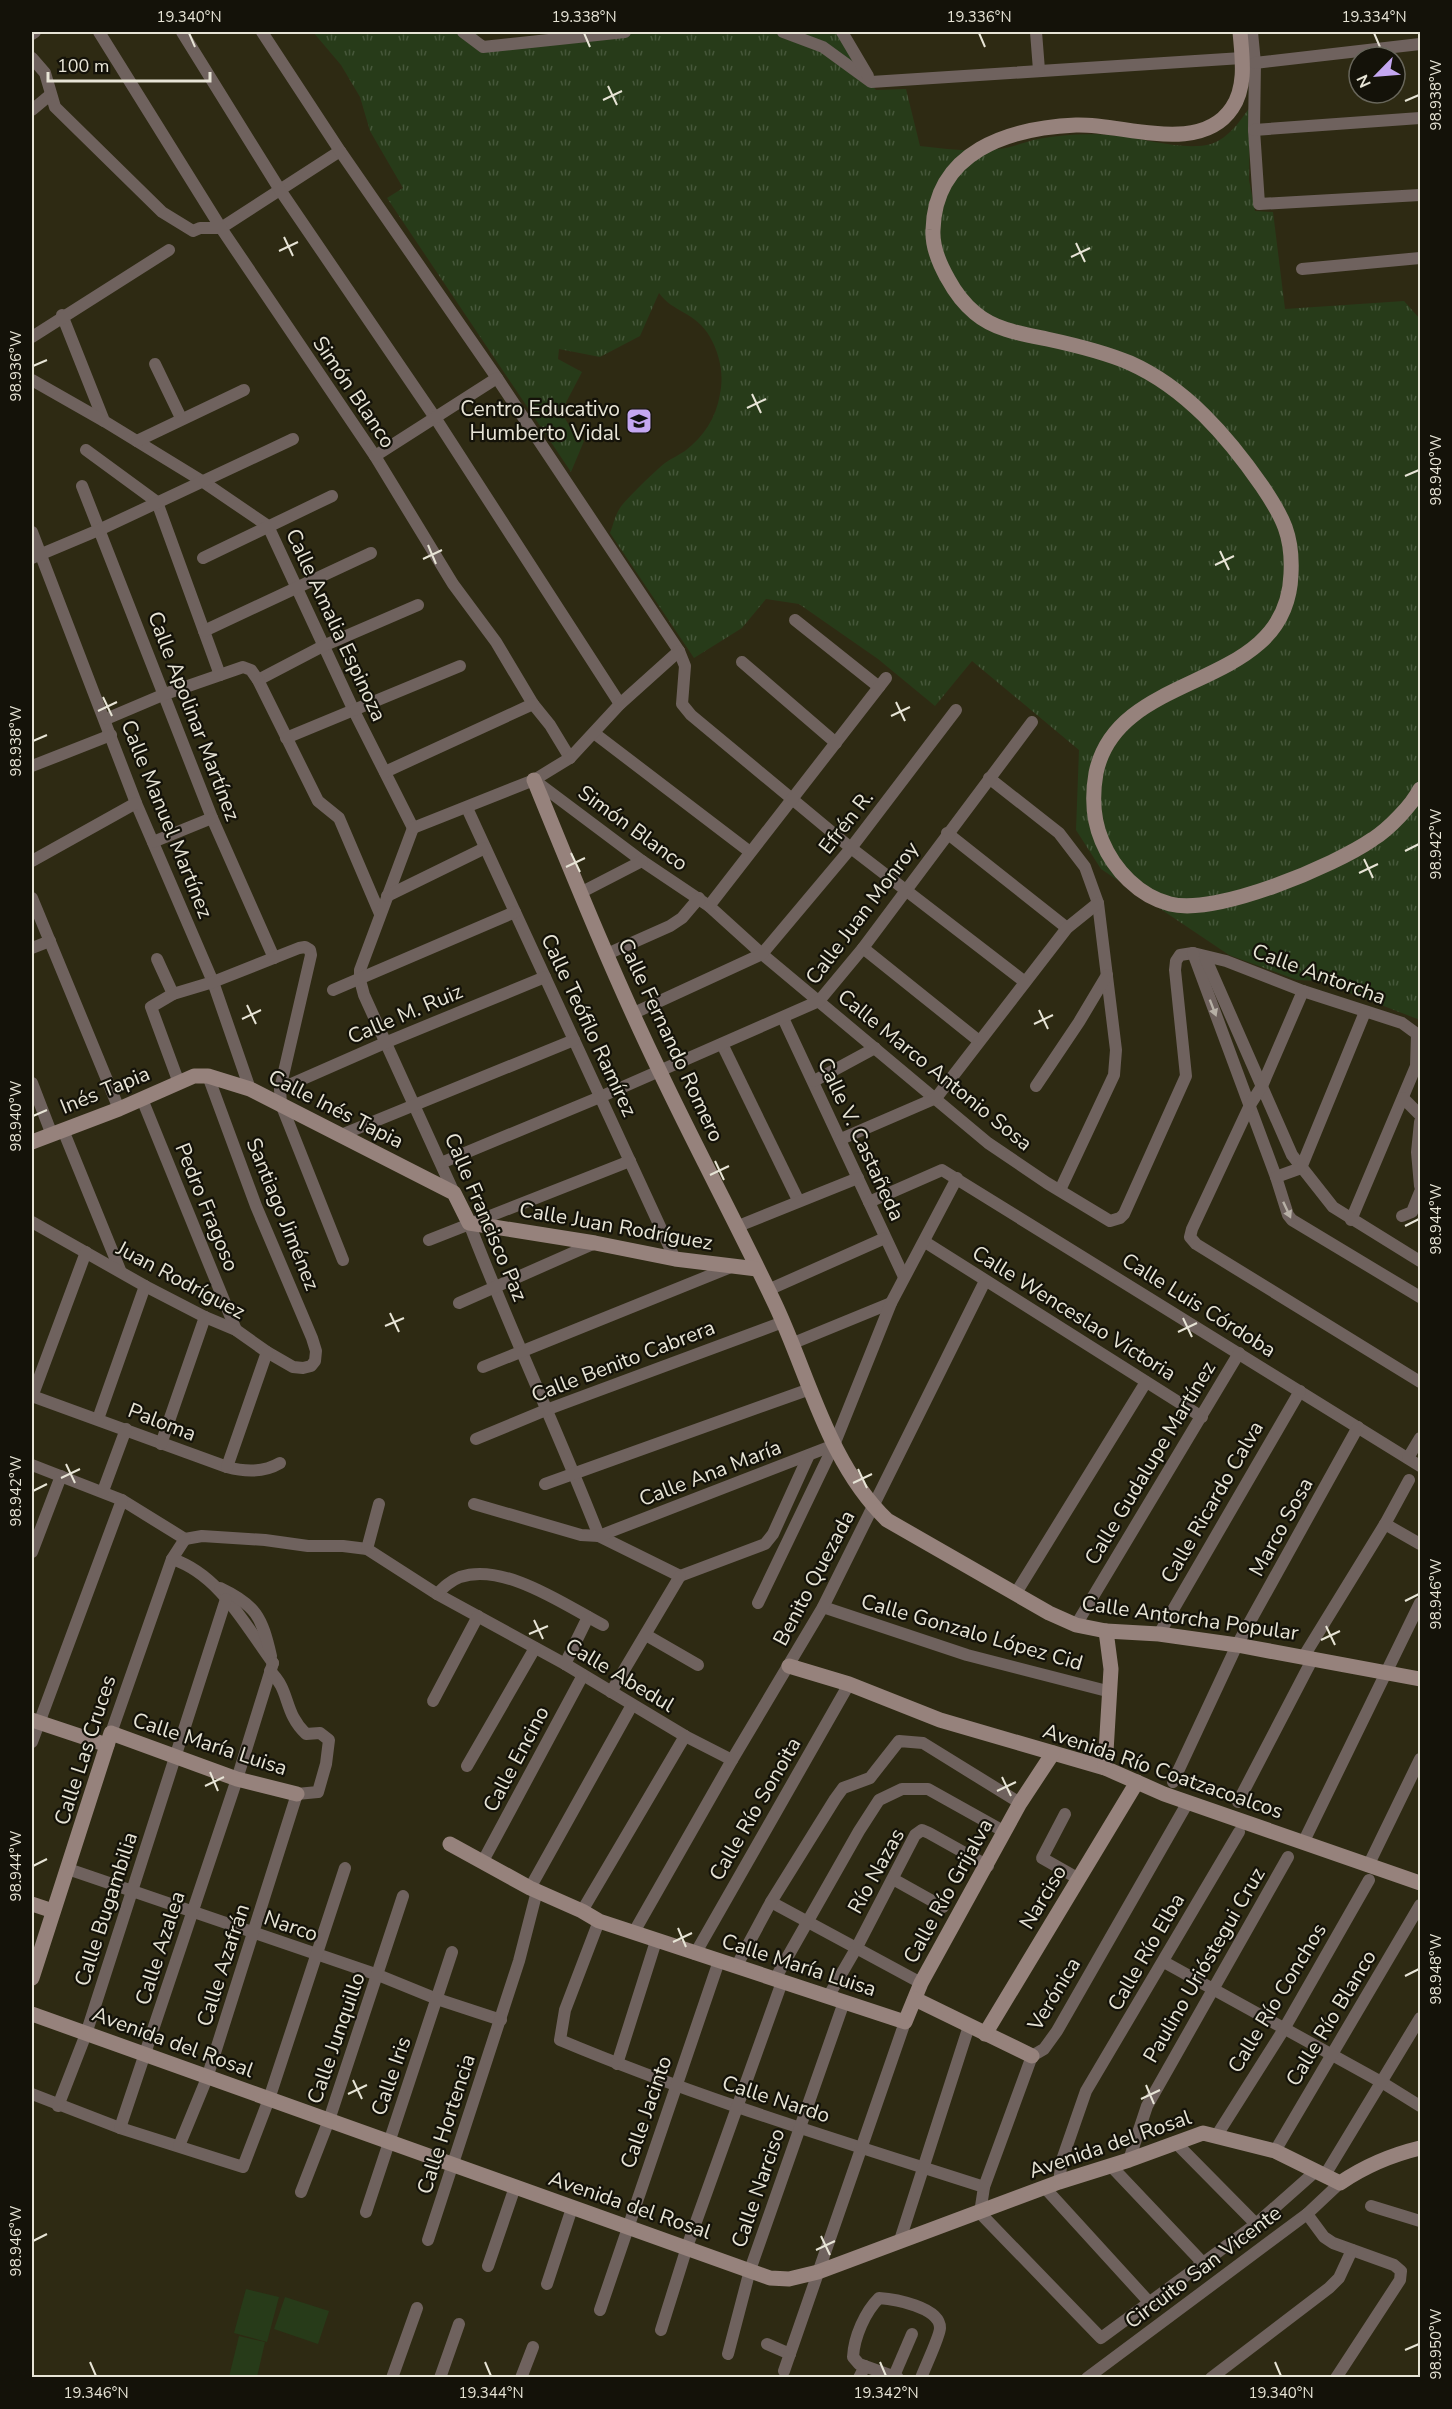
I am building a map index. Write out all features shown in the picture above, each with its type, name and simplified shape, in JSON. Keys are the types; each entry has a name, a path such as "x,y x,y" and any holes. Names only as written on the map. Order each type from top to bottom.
{"street":[{"name":"Simón Blanco","path":"99,32 220,228 375,456 453,584 496,642 533,704 550,725 570,758"},
{"path":"182,32 280,190 436,419 620,704"},
{"path":"262,32 679,651 685,666 682,704 691,715 851,848 1025,982"},
{"path":"464,32 483,46 625,32"},
{"path":"475,32 483,46"},
{"path":"783,32 823,47 872,82 1039,70 1248,60 1420,44"},
{"path":"842,32 872,82"},
{"path":"1036,32 1039,70"},
{"path":"1240,32 1248,60 1259,204 1420,195"},
{"path":"1252,32 1241,85 1233,107 1221,120 1204,130 1183,135 1078,125 1016,134 975,151 944,181 934,208 932,237 946,277 957,295 977,316 1005,330 1085,348 1131,364 1163,382 1197,407 1258,481 1280,514 1292,550 1291,589 1279,622 1258,646 1220,671 1159,697 1129,717 1100,757 1094,786 1094,813 1102,841 1119,870 1143,892 1171,904 1199,906 1222,902 1320,867 1375,838 1415,800 1420,789"},
{"path":"32,58 45,73 53,101 162,212 193,231 200,228 220,228 340,151"},
{"path":"32,110 53,101"},
{"path":"1254,130 1420,118"},
{"path":"32,337 62,315 169,250"},
{"path":"1302,268 1420,258"},
{"path":"62,315 104,421"},
{"path":"155,364 181,418"},
{"path":"375,456 497,378"},
{"name":"Calle Amalia Espinoza","path":"32,380 202,481 268,526 354,711 413,828"},
{"path":"137,441 181,418 244,390"},
{"path":"36,556 101,529 293,440"},
{"path":"86,450 157,502 220,675"},
{"name":"Calle Apolinar Martínez","path":"82,486 101,529 212,818 274,958"},
{"path":"203,558 332,496"},
{"name":"Calle Manuel Martínez","path":"32,532 36,556 106,719 136,803 213,982 250,1089"},
{"path":"204,631 371,553"},
{"path":"258,680 323,646 418,604"},
{"path":"608,954 670,926 704,902 793,800 882,683 795,620"},
{"path":"360,980 360,970 413,828 534,780 570,758 620,704 679,651"},
{"path":"742,662 836,743"},
{"path":"286,738 460,666"},
{"path":"106,719 165,694 243,667 251,670 318,801 339,818 380,914"},
{"path":"385,772 533,704"},
{"name":"Efrén R.","path":"762,954 851,848 956,710"},
{"name":"Calle Juan Monroy","path":"441,1163 659,1072 819,1001 863,948 1032,722"},
{"path":"594,733 750,852"},
{"path":"32,766 111,735"},
{"path":"989,778 1059,833 1084,867 1098,903 1116,1050 1114,1075 1060,1190"},
{"name":"Simón Blanco","path":"534,780 642,861 704,902"},
{"name":"Calle Fernando Romero","path":"534,780 580,893 659,1072 768,1290 834,1445 859,1488 874,1507"},
{"path":"32,861 136,803"},
{"name":"Calle Teófilo Ramírez","path":"466,808 675,1259"},
{"path":"153,842 212,818"},
{"path":"947,833 1067,928"},
{"path":"387,896 485,848"},
{"path":"580,893 642,861"},
{"path":"32,898 119,1109"},
{"name":"Calle Marco Antonio Sosa","path":"704,902 762,954 988,1143 1110,1221 1124,1214 1186,1076 1175,970 1176,961 1180,955 1199,955"},
{"path":"841,1139 936,1098 1067,928 1098,903"},
{"path":"333,990 515,912"},
{"path":"32,948 50,941"},
{"path":"179,1083 151,1008 172,994 213,982 305,947 310,950 311,955 281,1097 343,1260"},
{"path":"863,948 979,1041"},
{"path":"634,1013 762,954"},
{"path":"1199,955 1262,1086 1292,1155 1301,1168 1333,1208 1420,1261"},
{"path":"1199,955 1285,1208 1292,1220 1420,1297"},
{"name":"Calle Antorcha","path":"1199,955 1226,961 1303,991 1402,1023 1417,1034 1416,1066 1403,1098"},
{"path":"157,959 172,994"},
{"path":"1036,1086 1079,1023 1107,975"},
{"name":"Calle M. Ruiz","path":"281,1097 387,1042 545,977"},
{"name":"Calle Francisco Paz","path":"360,980 364,995 453,1193 469,1222 494,1289 574,1472 599,1536"},
{"path":"1303,991 1262,1086 1250,1105 1191,1229 1190,1237 1196,1244 1420,1382"},
{"path":"1276,1177 1301,1168 1365,1012"},
{"name":"Calle V. Castañeda","path":"783,1018 904,1277"},
{"path":"341,1135 574,1040"},
{"path":"722,1044 798,1200"},
{"path":"813,1081 875,1048"},
{"name":"Inés Tapia","path":"32,1142 201,1076"},
{"name":"Calle Inés Tapia","path":"201,1076 281,1097 341,1135 453,1193"},
{"name":"Santiago Jiménez","path":"201,1076 312,1338 316,1351 315,1361 311,1366"},
{"path":"32,1083 58,1132 120,1270"},
{"path":"1351,1220 1403,1098 1420,1115"},
{"name":"Pedro Fragoso","path":"142,1099 236,1330"},
{"path":"1420,1122 1417,1152 1420,1186"},
{"path":"429,1240 469,1222 630,1161"},
{"path":"758,1603 834,1445 891,1303 957,1178 942,1170 869,1202"},
{"path":"736,1227 798,1200 858,1178"},
{"name":"Calle Luis Córdoba","path":"957,1178 1420,1466"},
{"path":"1402,1216 1412,1212 1420,1192"},
{"name":"Juan Rodríguez","path":"32,1222 145,1286 236,1330 293,1367 311,1366"},
{"name":"Calle Juan Rodríguez","path":"469,1222 675,1259 757,1269"},
{"path":"768,1290 885,1238"},
{"name":"Calle Wenceslao Victoria","path":"925,1242 1202,1418"},
{"path":"459,1303 595,1243"},
{"path":"32,1396 86,1252"},
{"path":"483,1367 731,1267"},
{"name":"Benito Quezada","path":"634,1932 823,1607 985,1281"},
{"path":"98,1419 145,1286"},
{"path":"791,1344 891,1303"},
{"path":"161,1444 205,1317"},
{"name":"Calle Benito Cabrera","path":"476,1439 546,1410 783,1322"},
{"path":"227,1467 267,1352"},
{"name":"Calle Gudalupe Martínez","path":"1076,1624 1239,1353"},
{"path":"1016,1593 1146,1382"},
{"path":"544,1484 810,1389"},
{"name":"Calle Ricardo Calva","path":"1159,1634 1300,1391"},
{"name":"Paloma","path":"32,1396 227,1467 242,1471 269,1470 280,1463"},
{"name":"Marco Sosa","path":"1173,1782 1237,1645 1358,1427"},
{"path":"103,1491 126,1429"},
{"path":"1408,1458 1420,1438"},
{"name":"Calle Ana María","path":"599,1536 808,1457 834,1445"},
{"path":"610,1692 680,1576 765,1544 773,1534 808,1457"},
{"path":"32,1465 122,1500 184,1539 202,1536 367,1549 379,1504"},
{"path":"32,1552 61,1476"},
{"path":"1238,1802 1309,1657 1409,1480"},
{"path":"32,1742 35,1721 122,1500"},
{"path":"474,1504 581,1534 599,1536 680,1576"},
{"name":"Calle Antorcha Popular","path":"874,1507 887,1520 1049,1613 1076,1624 1107,1631 1159,1634 1237,1645 1420,1679"},
{"path":"1385,1524 1420,1544"},
{"name":"Calle Las Cruces","path":"32,1978 109,1739 172,1559 184,1539"},
{"name":"Calle Abedul","path":"367,1549 437,1594 565,1664 685,1736 732,1760"},
{"path":"172,1559 187,1564 217,1587 243,1599 256,1615 266,1633 272,1667"},
{"path":"437,1594 448,1583 459,1577 490,1574 516,1581 603,1625"},
{"path":"217,1587 272,1667 280,1681 287,1706 296,1724 306,1734 320,1733 329,1740 326,1764 318,1792 297,1794"},
{"name":"Calle Bugambilia","path":"58,2106 86,2034 226,1599"},
{"path":"1303,1843 1420,1603"},
{"name":"Calle Gonzalo López Cid","path":"823,1607 967,1654 1111,1692"},
{"path":"433,1701 478,1616"},
{"path":"565,1664 588,1617"},
{"path":"1105,1768 1111,1692 1107,1631"},
{"path":"646,1635 698,1665"},
{"path":"467,1766 535,1648"},
{"name":"Avenida Río Coatzacoalcos","path":"789,1666 849,1684 940,1720 1105,1768 1188,1802 1303,1843 1368,1873 1420,1883"},
{"name":"Calle Azalea","path":"120,2128 237,1779 272,1667"},
{"name":"Calle Encino","path":"483,1861 583,1675"},
{"name":"Calle Río Sonoita","path":"695,1954 849,1684"},
{"path":"501,2020 519,1961 533,1890 632,1706"},
{"name":"Calle María Luisa","path":"35,1721 176,1756 237,1779 297,1794"},
{"path":"582,1911 685,1736"},
{"path":"736,1967 771,1902 843,1788 870,1778 899,1741 923,1743 1020,1803"},
{"name":"Calle Río Grijalva","path":"906,2022 921,1983 988,1866 1020,1803 1053,1753"},
{"name":"Calle Río Conchos","path":"1217,2135 1284,2029 1368,1873 1420,1759"},
{"name":"Narciso","path":"985,2034 1137,1782"},
{"path":"661,2330 687,2247 779,1980 808,1921 879,1800 902,1789 928,1789 1005,1832"},
{"name":"Calle Azafrán","path":"179,2146 207,2078 297,1794"},
{"name":"Verónica","path":"980,2213 984,2187 1032,2056 1044,2049 1057,2031 1188,1802"},
{"path":"1065,1814 1042,1858 1079,1879"},
{"name":"Río Nazas","path":"828,1996 857,1947 915,1835 921,1830 988,1866"},
{"name":"Calle Río Elba","path":"1052,2185 1086,2091 1239,1832"},
{"name":"Calle María Luisa","path":"450,1844 533,1890 582,1911 599,1921 906,2022"},
{"name":"Paulino Urióstegui Cruz","path":"1129,2160 1147,2106 1288,1857"},
{"path":"32,2094 58,2106 120,2128 243,2167 269,2099 345,1868"},
{"name":"Narco","path":"68,1869 378,1975 437,1999 501,2020"},
{"path":"893,1879 943,1907"},
{"name":"Calle Junquillo","path":"302,2192 329,2120 404,1896"},
{"path":"771,1902 921,1983"},
{"path":"32,1904 53,1911"},
{"name":"Calle Río Blanco","path":"1275,2151 1420,1905"},
{"name":"Calle Nardo","path":"599,1921 565,2010 560,2040 617,2064 736,2108 984,2187"},
{"path":"617,2064 656,1941"},
{"name":"Calle Iris","path":"366,2212 452,1952"},
{"name":"Calle Jacinto","path":"600,2310 719,1961"},
{"path":"1164,1962 1383,2083 1420,2106"},
{"path":"915,1999 1032,2056"},
{"name":"Calle Narciso","path":"728,2354 750,2270 844,2002"},
{"name":"Avenida del Rosal","path":"32,2014 207,2078 390,2140 770,2278 789,2279 818,2272 900,2240 1175,2142 1203,2133 1217,2135"},
{"path":"980,2213 1101,2338 1256,2224 1321,2173 1383,2083 1420,2018"},
{"name":"Calle Hortencia","path":"428,2240 501,2020"},
{"path":"784,2371 906,2022"},
{"path":"900,2240 969,2026"},
{"path":"1217,2135 1275,2151 1340,2183 1359,2170 1419,2145"},
{"path":"1175,2142 1256,2224"},
{"path":"1111,2166 1202,2262"},
{"name":"Circuito San Vicente","path":"1087,2378 1306,2214 1340,2183"},
{"path":"1052,2185 1149,2302"},
{"path":"488,2266 515,2187"},
{"path":"1371,2206 1420,2221"},
{"path":"547,2284 572,2208"},
{"path":"1306,2214 1324,2237 1333,2243 1394,2265 1401,2271 1400,2280 1336,2378"},
{"path":"1211,2378 1329,2288 1339,2278 1352,2250"},
{"path":"912,2334 896,2377 862,2372 853,2357 853,2348 869,2308 879,2298 890,2298 929,2311 936,2317 940,2328 921,2378"},
{"path":"392,2378 417,2308"},
{"path":"440,2378 459,2324"},
{"path":"767,2344 790,2354"},
{"path":"521,2378 532,2347"}],"green space":[{"path":"313,32 476,32 483,45 576,32 837,32 853,62 876,90 906,89 920,146 949,149 998,149 1048,137 1089,134 1201,146 1223,138 1250,107 1249,180 1255,211 1273,212 1285,309 1404,301 1420,319 1420,1020 1319,981 1297,980 1229,955 1101,869 1076,830 1079,750 972,661 935,706 878,659 799,604 766,599 742,628 694,658 610,533 618,511 628,498 665,463 692,445 712,419 718,403 722,379 719,358 710,337 698,322 670,304 659,293 640,336 600,357 559,349 558,359 582,372 561,412 572,430 584,441 571,472 387,198 403,188 370,131 360,97 341,65"},
{"path":"246,2289 279,2297 267,2342 234,2333"},
{"path":"285,2297 329,2311 318,2344 274,2329"},
{"path":"239,2336 265,2342 257,2377 229,2377"}],"place":[{"name":"Centro Educativo Humberto Vidal","path":"639,421"}]}
